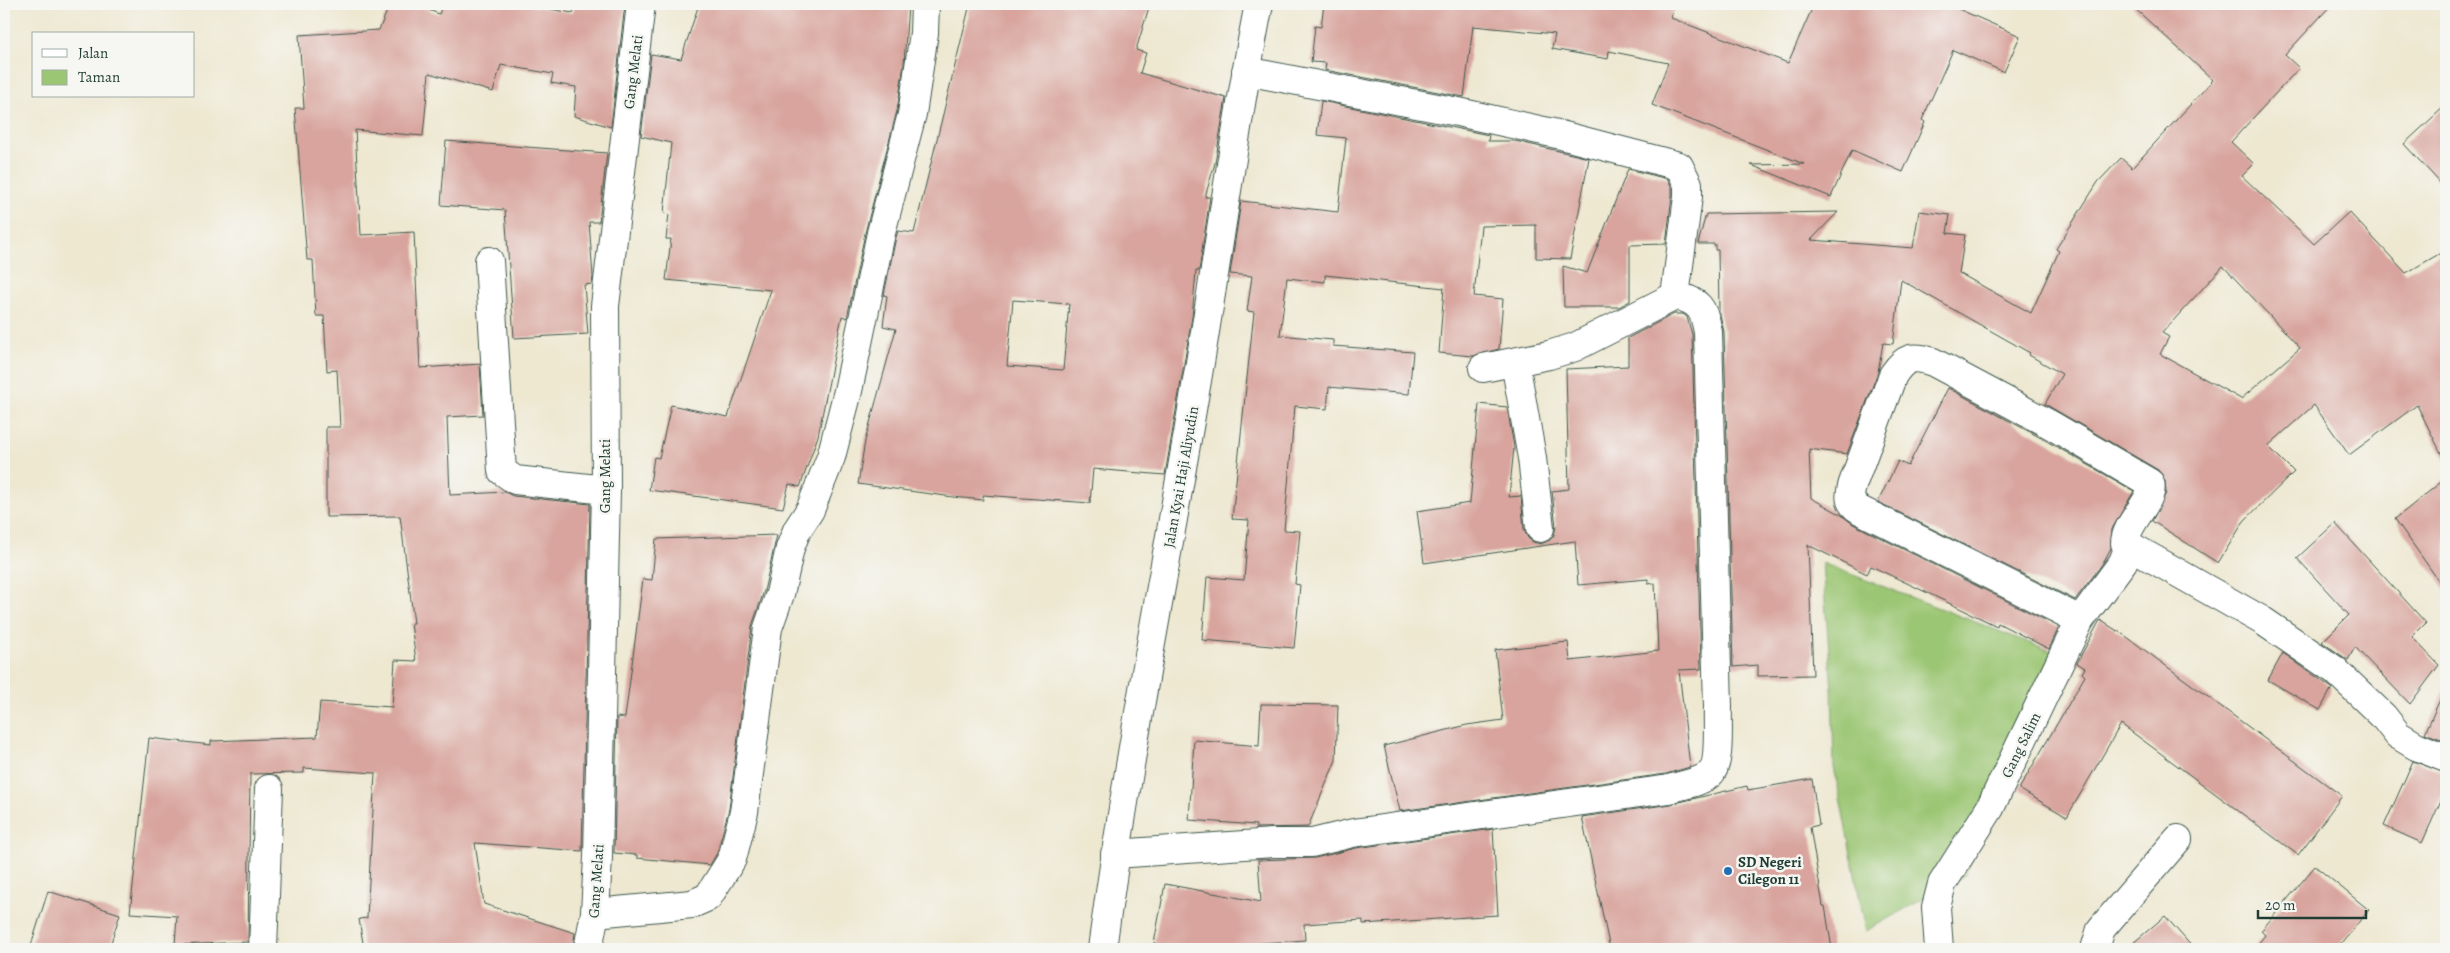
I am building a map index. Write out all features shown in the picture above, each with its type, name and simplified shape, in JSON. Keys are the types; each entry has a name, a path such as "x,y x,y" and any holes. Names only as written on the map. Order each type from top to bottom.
{"street":[{"name":"Gang Melati","path":"588,949 595,913 598,857 606,490 605,306 641,4"},
{"path":"595,913 692,904 708,897 732,859 744,812 768,628 780,594 790,548 797,530 810,510 831,457 848,391 881,233 912,114 924,33 925,4"},
{"name":"Jalan Kyai Haji Aliyudin","path":"1102,949 1115,854 1196,386 1246,71 1259,4"},
{"path":"1246,71 1476,116 1557,134 1679,166 1688,184 1688,196 1675,296"},
{"path":"489,261 502,471 515,480 606,490"},
{"path":"1115,854 1273,843 1312,843 1353,833 1669,789 1694,782 1711,773 1716,758 1718,707 1708,332 1706,316 1699,306 1689,298 1675,296 1575,346 1515,362 1483,368"},
{"name":"Gang Salim","path":"1939,949 1936,907 1942,884 1990,808 2080,620 2123,562 2129,546 2125,543 2125,536 2150,494 2150,483 2051,426 1933,362 1920,358 1909,359 1900,364 1893,375 1853,483 1849,495 1850,502 1860,510 2080,620"},
{"path":"1515,362 1532,458 1540,528"},
{"path":"2129,546 2263,621 2335,670 2383,716 2398,735 2416,746 2446,758"},
{"path":"263,949 270,789"},
{"path":"2095,949 2101,929 2178,839"}],"green space":[{"path":"1822,563 2061,655 1965,875 1866,931 1834,767 1832,689"}],"building":[{"path":"390,4 413,4 439,14 443,4 521,4 573,13 575,4 625,4 611,127 574,116 576,87 551,83 553,74 501,65 493,92 429,73 423,136 355,130 361,235 414,232 420,368 480,364 483,415 447,417 450,495 505,492 513,496 590,504 582,851 475,843 484,904 575,933 573,949 364,949 359,919 367,918 375,773 304,768 304,773 250,774 248,942 175,945 177,916 130,913 149,738 211,745 211,741 317,737 320,702 392,707 395,660 416,661 411,623 414,623 400,516 326,517 326,427 340,427 337,370 327,371 324,316 316,316 313,260 307,260 295,108 304,108 299,35 379,30"},
{"path":"699,4 908,4 904,64 897,111 866,229 847,318 842,316 818,436 800,487 789,484 783,508 649,490 654,457 659,458 671,405 728,417 771,290 666,280 671,239 666,239 669,214 664,213 671,143 641,136 651,54 681,59"},
{"path":"970,4 1150,4 1136,50 1146,53 1140,73 1226,98 1215,163 1205,197 1210,197 1199,271 1196,271 1192,317 1165,475 1093,469 1090,503 983,495 983,500 858,484 865,441 896,329 883,326 887,296 884,295 896,237 898,231 914,233","holes":["1013,300 1069,304 1063,370 1007,366"]},
{"path":"1324,4 1674,4 1671,18 1788,63 1814,4 1947,4 2020,36 2004,72 1953,50 1922,120 1925,122 1903,172 1852,150 1831,197 1751,165 1804,164 1652,105 1668,63 1609,51 1608,59 1552,49 1555,34 1473,26 1464,97 1325,70 1326,63 1311,62 1315,26 1321,27"},
{"path":"2130,4 2332,4 2285,55 2299,68 2231,142 2254,164 2242,176 2314,244 2349,212 2406,273 2446,250 2446,463 2417,405 2349,455 2314,405 2268,446 2294,472 2244,521 2218,563 2152,521 2166,493 2165,481 2158,470 2045,404 2062,374 2029,355 2030,353 1901,280 1893,344 1883,343 1878,372 1847,454 1809,449 1811,498 1840,514 1853,524 2059,627 2049,649 1998,623 1997,626 1871,566 1867,574 1808,545 1813,675 1758,676 1758,665 1733,667 1724,332 1719,310 1718,250 1715,250 1715,244 1698,244 1706,214 1838,212 1811,240 1913,248 1919,211 1950,215 1947,233 1965,235 1959,273 2031,313 2059,251 2056,249 2098,182 2121,158 2132,168 2213,80","holes":["2223,266 2300,348 2241,399 2160,354 2169,337 2162,333"]},
{"path":"1321,101 1489,135 1488,141 1515,141 1589,158 1570,259 1536,258 1536,225 1481,226 1474,296 1503,299 1499,349 1473,356 1439,353 1444,288 1325,275 1325,282 1287,278 1280,335 1333,340 1333,346 1413,352 1409,394 1329,387 1327,409 1295,406 1284,530 1300,531 1295,584 1300,585 1294,648 1202,640 1207,577 1244,580 1249,520 1232,519 1254,312 1247,311 1252,276 1230,274 1241,201 1338,212 1346,138 1317,135"},
{"path":"2446,105 2446,189 2404,144"},
{"path":"446,141 607,153 599,222 589,222 593,277 592,284 584,285 588,334 514,338 505,210 441,205"},
{"path":"1628,169 1668,179 1672,188 1672,196 1666,244 1630,245 1630,301 1619,307 1564,307 1563,266 1587,273"},
{"path":"1674,314 1683,314 1687,317 1692,334 1701,669 1679,670 1690,767 1666,774 1400,811 1384,746 1467,725 1503,720 1495,650 1568,642 1570,661 1658,651 1655,583 1648,584 1648,579 1578,585 1575,541 1424,563 1417,511 1470,503 1479,404 1507,407 1514,447 1509,497 1521,496 1524,530 1528,538 1533,542 1541,544 1550,540 1554,535 1556,527 1552,491 1569,489 1566,369 1628,366 1628,338"},
{"path":"1948,388 2134,491 2112,529 2111,548 2103,563 2075,600 1878,502 1898,461 1908,466"},
{"path":"2446,478 2446,591 2395,519"},
{"path":"2335,523 2426,623 2412,637 2439,665 2410,704 2355,647 2348,660 2322,642 2349,615 2297,558"},
{"path":"777,535 764,591 752,626 729,809 717,853 710,865 637,858 637,855 614,853 617,717 625,718 643,579 652,580 656,539"},
{"path":"2100,620 2127,637 2342,796 2298,855 2121,724 2067,817 2019,789 2085,676 2082,673 2085,668 2077,663"},
{"path":"2283,653 2332,688 2320,710 2268,680"},
{"path":"2446,686 2446,741 2425,733"},
{"path":"1261,704 1338,705 1336,760 1308,827 1256,828 1256,825 1189,820 1194,740 1259,746"},
{"path":"2413,761 2446,773 2446,789 2422,843 2384,826"},
{"path":"1812,779 1819,825 1810,827 1832,949 1610,949 1582,817 1671,804 1747,786 1748,790"},
{"path":"1493,829 1498,915 1363,924 1363,920 1304,924 1305,940 1250,944 1249,949 1153,949 1165,884 1261,902 1258,860 1315,858 1356,848"},
{"path":"2315,866 2369,910 2336,949 2254,949 2265,935 2261,931"},
{"path":"48,891 120,914 109,949 30,949"},
{"path":"2165,916 2194,949 2126,949"}],"place":[{"name":"SD Negeri Cilegon 11","path":"1728,871"}]}
